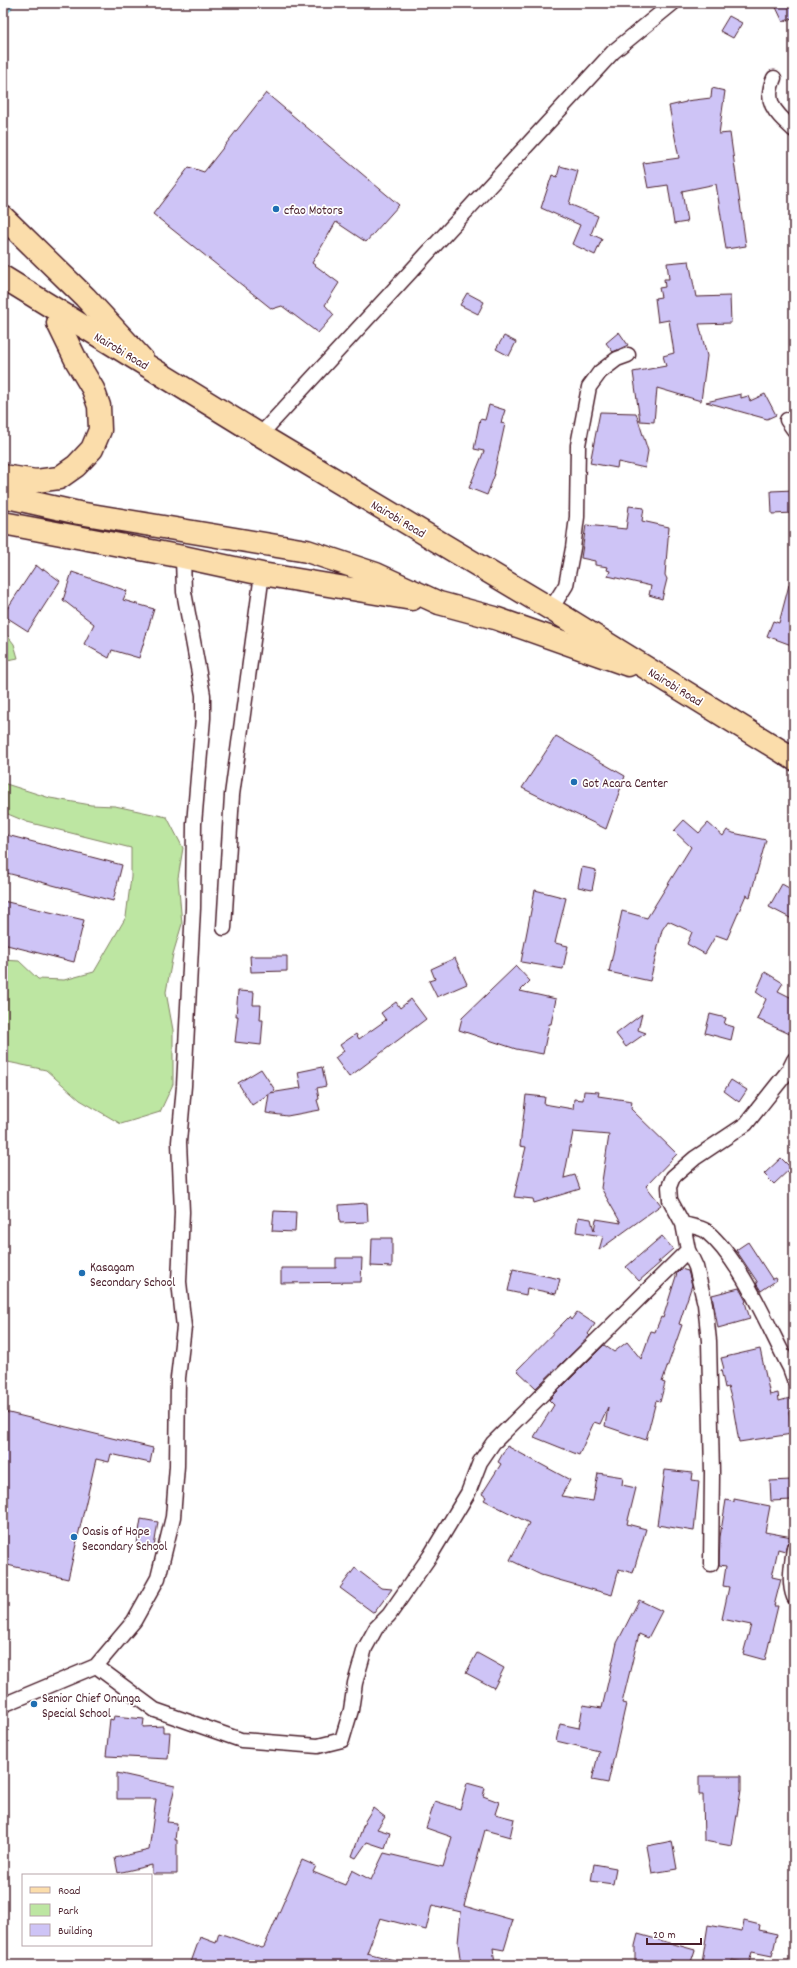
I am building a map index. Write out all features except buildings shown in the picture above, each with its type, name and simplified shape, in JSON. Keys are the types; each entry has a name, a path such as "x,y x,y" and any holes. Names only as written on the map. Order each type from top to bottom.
{"main road":[{"path":"3,217 85,297 150,366"},
{"name":"Nairobi Road","path":"3,277 260,435 551,609 794,759"},
{"name":"Nairobi Road","path":"3,290 213,420 497,591 628,665 794,769"},
{"path":"3,476 36,481 59,478 76,466 92,449 100,430 99,406 93,389 77,362 58,323"},
{"path":"3,496 79,513 307,551 376,574 439,603"},
{"path":"3,523 183,557 262,574 439,603 495,618 628,665"}],"street":[{"path":"260,435 613,52 674,3"},
{"path":"774,78 769,88 768,97 777,113 794,130"},
{"path":"551,609 566,585 573,548 577,517 578,445 589,387 600,372 617,360 628,355"},
{"path":"3,1705 96,1666 134,1621 158,1578 174,1517 177,1466 178,1378 184,1327 179,1282 182,1212 179,1142 184,1086 193,908 194,824 203,718 203,695 184,592 183,557"},
{"path":"224,928 232,795 262,574"},
{"path":"711,1564 712,1473 709,1341 703,1298 696,1267 688,1250 683,1224 670,1200 669,1187 673,1177 695,1158 746,1124 789,1070 794,1060"},
{"path":"683,1224 705,1230 720,1246 742,1276 790,1368 794,1379"},
{"path":"96,1666 155,1710 241,1740 318,1746 342,1740 351,1710 355,1683 365,1648 376,1628 389,1614 430,1556 468,1493 480,1462 489,1450 576,1359 688,1250"},
{"path":"794,1548 791,1571 791,1586 794,1597"}],"green space":[{"path":"3,630 14,644 18,658 3,661"},
{"path":"3,783 50,798 91,805 115,806 167,817 183,848 178,878 182,924 173,954 166,992 173,1030 173,1084 160,1112 121,1124 80,1100 46,1070 3,1061 3,960 19,961 38,979 64,980 94,972 126,917 131,877 131,848 27,822 3,812"}],"place":[{"name":"cfao Motors","path":"276,209"},
{"name":"Got Acara Center","path":"574,782"},
{"name":"Kasagam Secondary School","path":"82,1273"},
{"name":"Oasis of Hope Secondary School","path":"74,1537"},
{"name":"Senior Chief Onunga Special School","path":"34,1704"}]}
